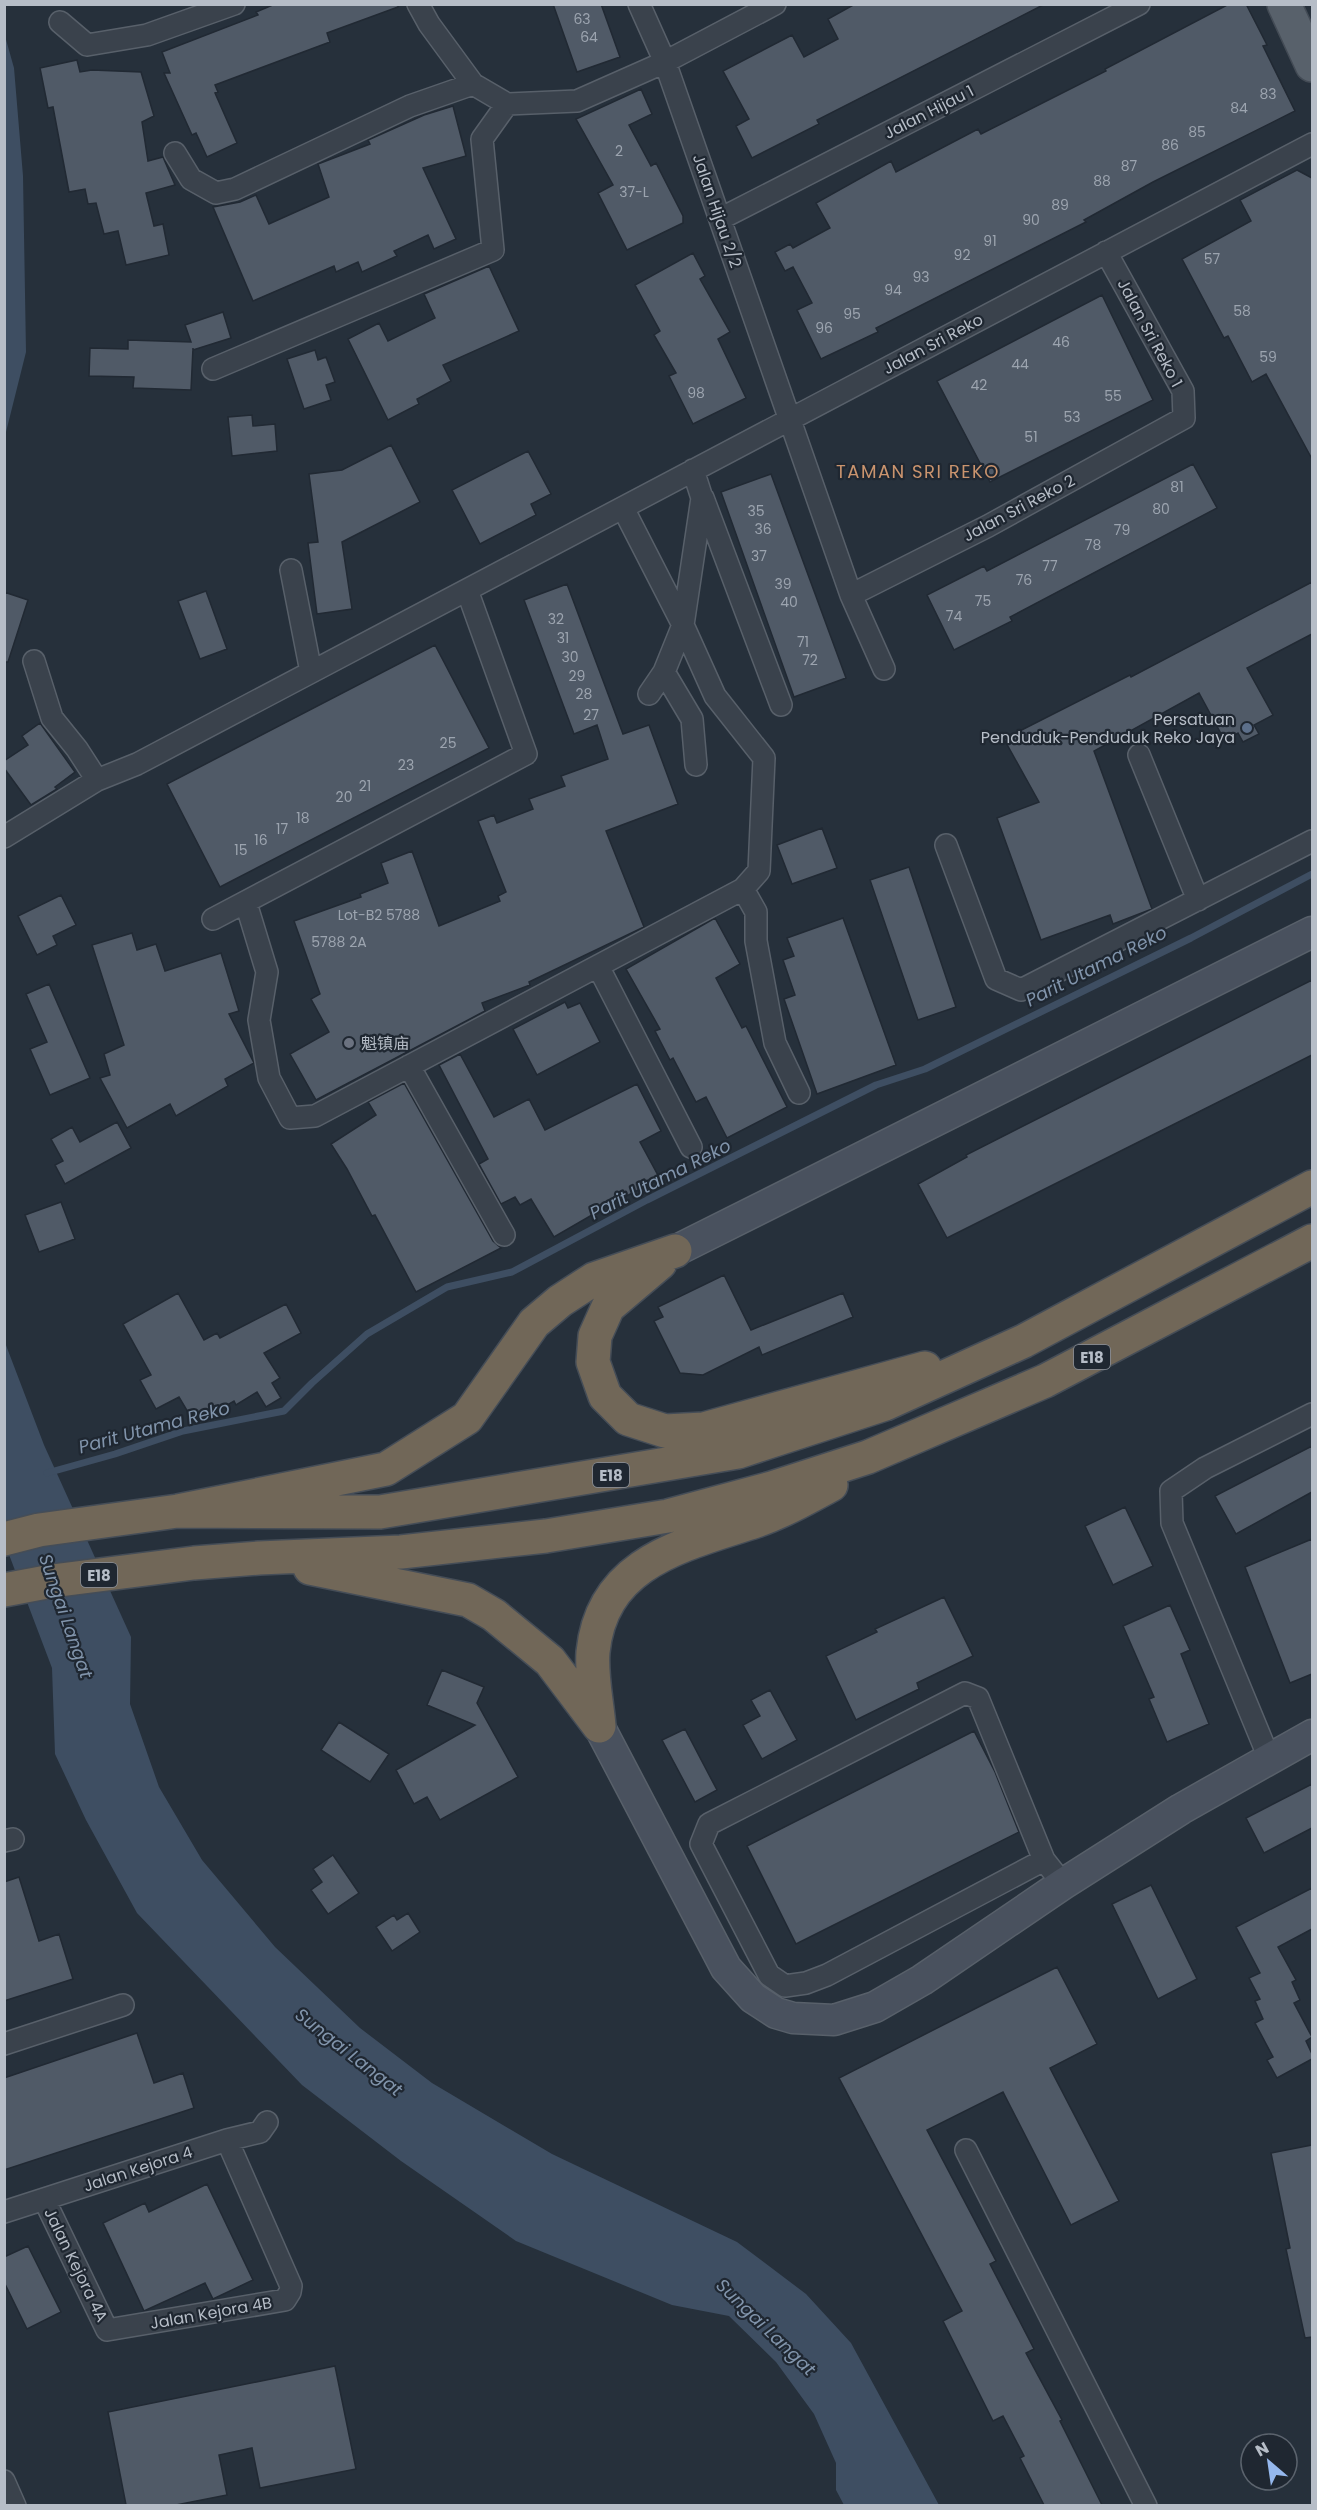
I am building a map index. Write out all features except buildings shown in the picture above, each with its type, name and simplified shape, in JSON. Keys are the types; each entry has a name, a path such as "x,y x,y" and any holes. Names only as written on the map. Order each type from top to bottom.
{"highway":[{"name":"E18","path":"4,1539 39,1530 178,1511 380,1512 738,1452 885,1404 1024,1341 1312,1187"},
{"name":"E18","path":"4,1590 52,1581 194,1563 401,1552 568,1533 668,1516 772,1488 868,1457 1045,1381 1312,1241"},
{"path":"675,1251 608,1307 595,1336 593,1362 605,1396 628,1419 665,1431 704,1429 1024,1341"},
{"path":"178,1511 386,1468 467,1418 534,1323 560,1301 594,1279 675,1251"},
{"path":"599,1726 593,1654 598,1626 612,1598 630,1574 665,1552 702,1537 759,1520 796,1504 830,1485 868,1457"},
{"path":"259,1558 468,1600 494,1615 550,1661 599,1726"}],"main road":[{"path":"1284,4 1312,65"}],"street":[{"path":"60,22 87,45 147,35 234,4"},
{"path":"418,4 429,24 473,84 507,104 576,101 665,62 776,4"},
{"name":"Jalan Hijau 2/2","path":"639,4 665,62 790,419"},
{"name":"Jalan Hijau 1","path":"720,219 1139,4"},
{"path":"175,153 190,179 216,193 235,189 410,106 473,84"},
{"path":"213,369 493,250 482,139 507,104"},
{"name":"Jalan Sri Reko","path":"4,837 97,780 137,764 1312,144"},
{"name":"Jalan Sri Reko 1","path":"1107,252 1183,391 1184,418"},
{"name":"Jalan Sri Reko 2","path":"851,595 988,526 1184,418"},
{"path":"790,419 851,595 884,669"},
{"path":"693,470 782,705"},
{"path":"649,694 664,672 683,625 702,498"},
{"path":"246,903 267,972 260,1020 269,1078 290,1118 315,1116 743,889 759,871 764,758 715,696 683,625 623,508"},
{"path":"291,570 311,672"},
{"path":"213,919 526,754 467,590"},
{"path":"34,661 52,718 77,749 97,780"},
{"path":"664,672 692,719 696,765"},
{"path":"1139,755 1198,900"},
{"path":"946,845 996,979 1020,990 1312,841"},
{"path":"743,889 756,912 756,941 775,1043 799,1093"},
{"path":"675,1251 1312,932"},
{"path":"598,966 692,1147"},
{"path":"409,1066 504,1235"},
{"path":"1269,1758 1172,1523 1171,1491 1205,1468 1312,1414"},
{"path":"1044,1860 827,1975 806,1983 785,1986 769,1975 701,1844 709,1824 965,1693 978,1698 1044,1860 1064,1884"},
{"path":"599,1726 726,1968 753,1998 777,2013 793,2018 834,2020 875,2007 922,1980 1064,1884 1181,1809 1312,1735"},
{"path":"4,2044 123,2005"},
{"name":"Jalan Kejora 4","path":"4,2212 227,2140 260,2132 267,2122"},
{"name":"Jalan Kejora 4B","path":"107,2331 285,2300 291,2286 227,2140"},
{"path":"966,2150 1146,2505"},
{"name":"Jalan Kejora 4A","path":"44,2199 107,2331"},
{"path":"4,2481 15,2505"}],"water":[{"path":"5,36 14,68 23,176 26,352 5,436"},
{"name":"Sungai Langat","path":"4,1340 44,1445 131,1637 130,1704 159,1787 202,1860 275,1947 360,2028 432,2083 552,2154 737,2242 806,2294 851,2343 939,2505 844,2505 836,2490 836,2463 814,2414 776,2362 729,2316 672,2305 516,2241 401,2161 302,2085 137,1913 86,1820 55,1754 52,1668 5,1544"}],"waterway":[{"name":"Parit Utama Reko","path":"47,1473 115,1454 183,1431 284,1411 367,1334 447,1287 512,1272 647,1200 876,1085 925,1069 1191,938 1312,874"}],"place":[{"name":"Persatuan Penduduk-Penduduk Reko Jaya","path":"1247,728"},
{"name":"魁镇庙","path":"349,1043"}],"district":[{"name":"TAMAN SRI REKO","path":"918,471"}]}
